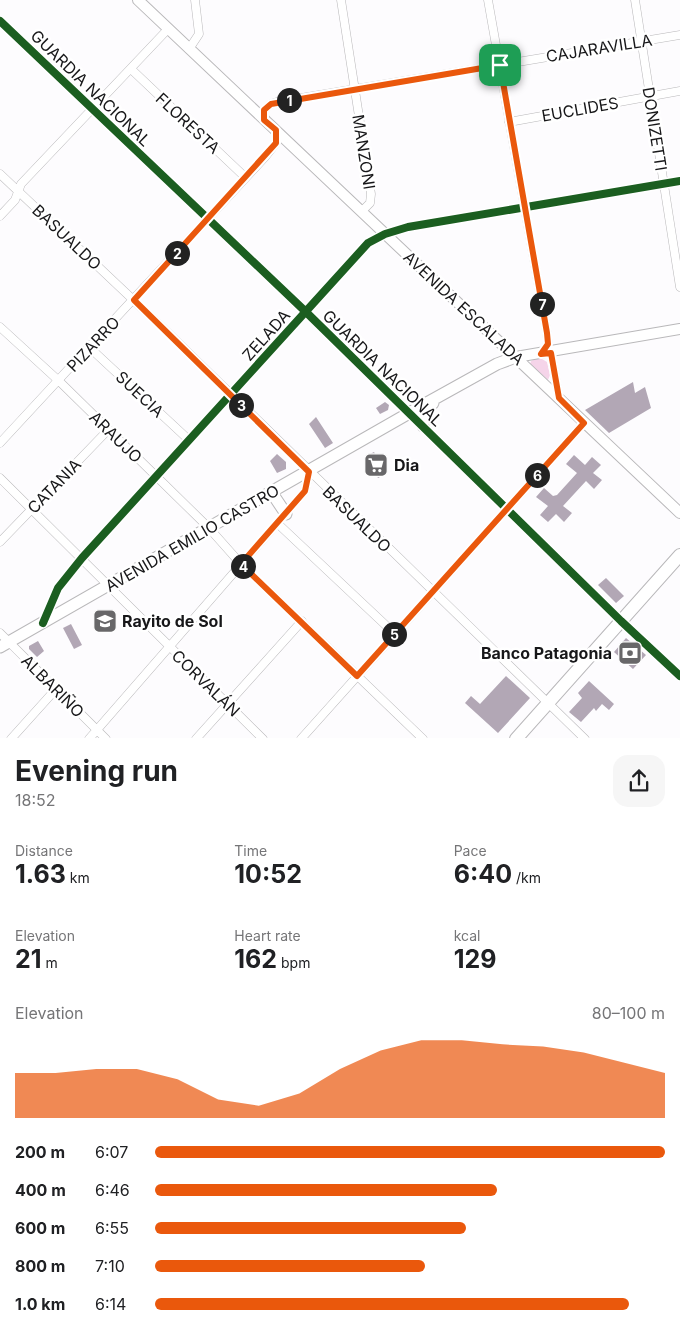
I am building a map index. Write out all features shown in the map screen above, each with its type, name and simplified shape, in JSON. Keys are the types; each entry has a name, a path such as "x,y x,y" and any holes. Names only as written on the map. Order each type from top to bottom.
{"main road":[{"name":"AVENIDA EMILIO CASTRO","path":"4,645 440,396 498,364 516,357"},
{"path":"423,426 422,420 425,411 440,396"},
{"path":"272,493 286,514"},
{"path":"516,738 680,555"}],"street":[{"name":"AVENIDA ESCALADA","path":"138,0 680,513"},
{"path":"189,49 199,34 195,0"},
{"name":"MANZONI","path":"341,0 371,194 370,203 362,212"},
{"path":"488,0 547,333 548,344 546,353 559,398"},
{"name":"DONIZETTI","path":"635,0 680,287"},
{"name":"GUARDIA NACIONAL","path":"0,21 306,312 621,621 680,676"},
{"path":"0,216 14,200 21,184 131,70 168,28"},
{"name":"CAJARAVILLA","path":"264,120 264,110 271,104 680,35"},
{"name":"FLORESTA","path":"131,70 245,177"},
{"name":"EUCLIDES","path":"509,122 680,91"},
{"name":"PIZARRO","path":"0,443 90,348 276,143 276,130"},
{"name":"BASUALDO","path":"0,174 134,300 432,592 585,738"},
{"name":"ZELADA","path":"43,623 58,588 82,558 368,244 384,234 408,227 680,181"},
{"name":"ARAUJO","path":"0,327 59,381 209,528 241,564 423,738"},
{"path":"516,357 680,329"},
{"name":"SUECIA","path":"90,348 189,440"},
{"path":"301,738 584,423"},
{"name":"CATANIA","path":"0,542 108,430"},
{"path":"89,738 286,514 305,491 309,472"},
{"name":"CORVALÁN","path":"0,478 263,738"},
{"path":"277,523 394,633"},
{"path":"196,738 302,621"},
{"name":"ALBARIÑO","path":"0,633 4,645 56,688 106,738"},
{"path":"11,738 56,688"}],"shaded area":[{"path":"535,359 542,359 547,362 550,375 548,380 530,364"}],"building":[{"path":"633,382 635,393 645,387 651,408 609,433 585,410"},
{"path":"385,402 389,405 388,410 380,414 376,408"},
{"path":"316,417 333,443 325,448 309,424"},
{"name":"Dia","path":"374,452 386,474 378,478 366,456"},
{"path":"277,454 286,462 286,469 277,473 270,461"},
{"path":"574,455 585,465 592,457 601,465 593,473 602,480 594,489 586,481 563,506 572,513 564,522 556,514 548,522 540,515 548,506 536,497 544,488 553,496 557,495 577,473 566,464"},
{"path":"606,578 624,596 616,603 598,585"},
{"path":"71,624 82,645 74,649 63,628"},
{"name":"Banco Patagonia","path":"626,638 646,655 633,669 614,652"},
{"path":"38,641 44,651 37,657 29,649 29,646"},
{"path":"506,676 530,698 498,733 465,703 471,696 480,704"},
{"path":"589,681 614,704 609,710 602,704 596,711 594,708 581,722 569,712 582,698 578,693"}],"cycle path":[{"path":"0,21 306,312 621,621 680,676"},
{"path":"43,623 58,588 82,558 368,243 385,234 408,227 680,181"}],"place":[{"name":"Dia","path":"376,465"},
{"name":"Rayito de Sol","path":"105,621"},
{"name":"Banco Patagonia","path":"630,653"}],"route":[{"path":"500,65 547,333 548,344 546,350 541,354 551,353 559,398 584,423 357,676 241,564 305,491 309,472 134,300 276,143 278,137 276,130 264,120 264,110 271,104 500,65"}]}
